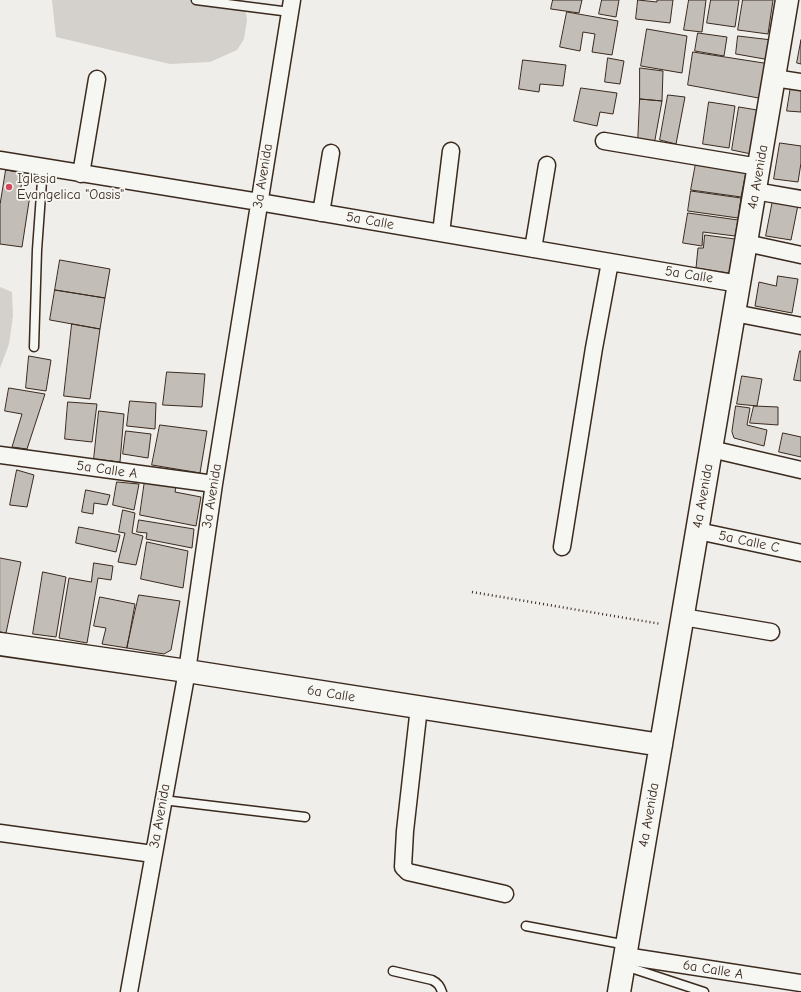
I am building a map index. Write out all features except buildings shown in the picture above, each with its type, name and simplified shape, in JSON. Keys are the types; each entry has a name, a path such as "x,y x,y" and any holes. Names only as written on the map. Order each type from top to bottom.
{"street":[{"name":"4a Avenida","path":"620,992 787,0"},
{"name":"3a Avenida","path":"128,992 187,671 214,484 291,6"},
{"path":"81,174 98,78"},
{"path":"774,78 801,82"},
{"path":"604,141 759,167"},
{"path":"441,233 451,151"},
{"path":"321,213 331,154"},
{"name":"5a Calle","path":"0,160 259,202 739,284"},
{"path":"533,249 547,165"},
{"path":"755,191 801,199"},
{"path":"746,243 801,254"},
{"path":"562,547 594,348 610,262"},
{"path":"734,313 801,326"},
{"path":"711,449 801,470"},
{"name":"5a Calle A","path":"0,455 214,484"},
{"name":"5a Calle C","path":"698,531 801,553"},
{"path":"682,622 771,632"},
{"name":"6a Calle","path":"0,644 187,671 661,745"},
{"path":"419,708 405,831 403,867 408,872 505,894"},
{"path":"0,833 153,854"},
{"name":"6a Calle A","path":"626,956 801,983"}],"lane":[{"path":"196,0 291,6"},
{"path":"34,347 37,250 43,167"},
{"path":"163,800 304,817"},
{"path":"526,926 626,956 704,992"},
{"path":"393,971 432,980 438,983 442,992"}],"path":[{"path":"472,592 682,622"}],"shaded area":[{"path":"52,0 244,0 247,20 244,39 237,50 210,62 170,64 56,37"},
{"path":"0,287 12,292 13,316 9,344 0,368"}],"place":[{"name":"Iglesia Evangelica \"Oasis\"","path":"9,187"}]}
